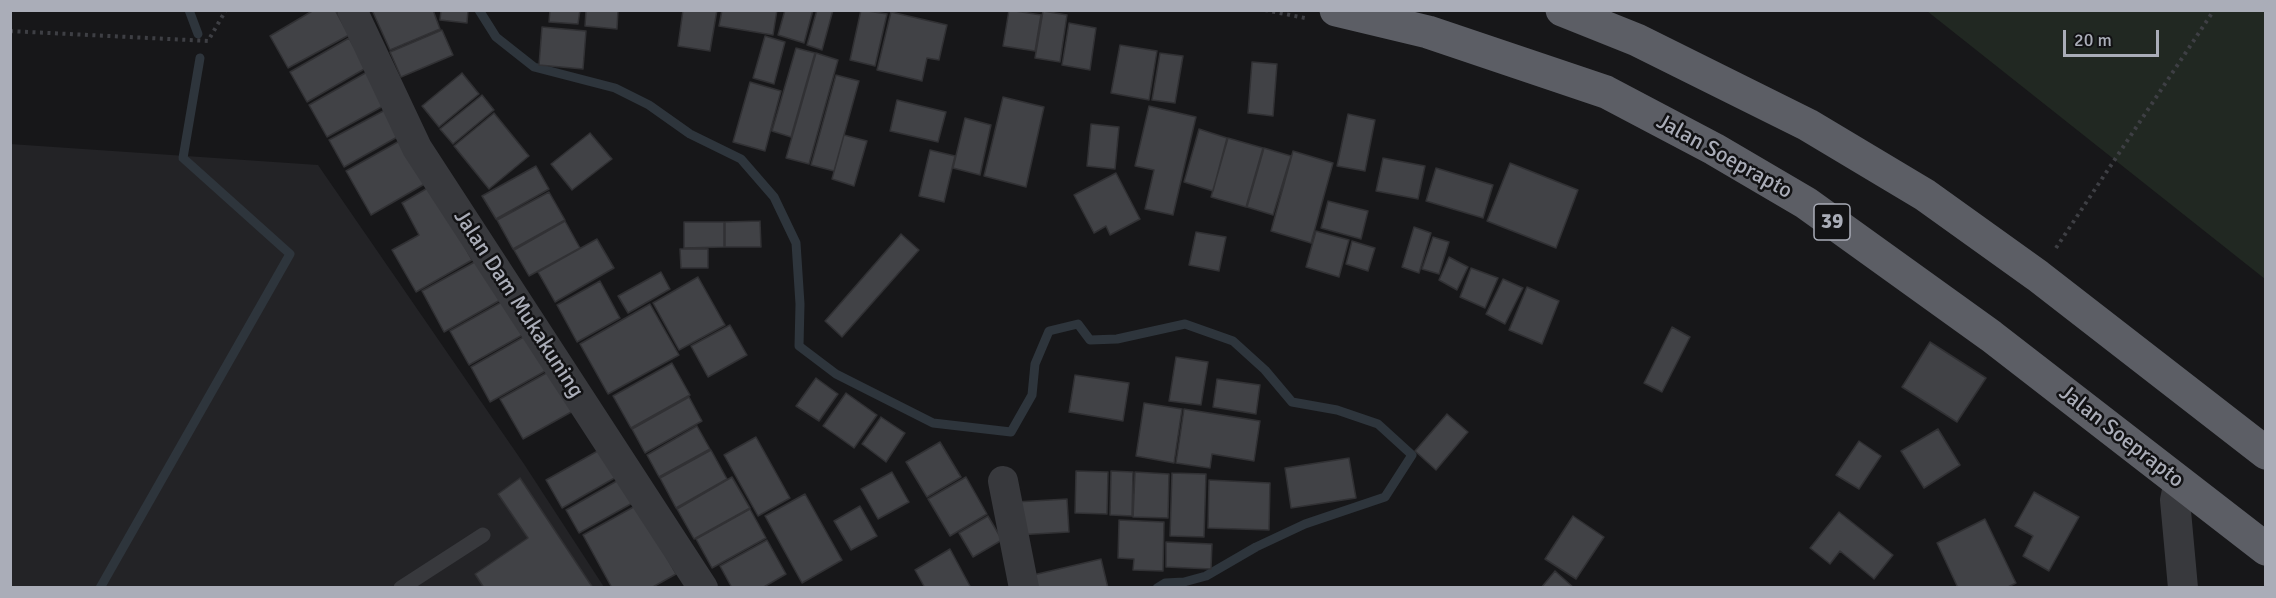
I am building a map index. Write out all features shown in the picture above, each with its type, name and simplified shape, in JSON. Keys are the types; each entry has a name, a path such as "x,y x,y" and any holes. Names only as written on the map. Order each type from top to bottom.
{"highway":[{"path":"1562,10 1637,40 1809,125 1925,195 2038,276 2265,453"},
{"name":"Jalan Soeprapto","path":"1323,15 1428,32 1606,92 1714,149 1806,203 1991,336 2265,549"}],"street":[{"name":"Jalan Dam Mukakuning","path":"352,10 417,148 703,588"},
{"path":"1003,481 1024,588"},
{"path":"2179,482 2175,500 2183,588"}],"lane":[{"path":"402,588 483,534"}],"path":[{"path":"10,31 208,41 226,10"},
{"path":"1265,10 1323,15"},
{"path":"2038,276 2214,10"}],"shaded area":[{"path":"1927,11 2265,11 2265,279"},
{"path":"10,144 318,165 524,464 604,587 11,587"}],"building":[{"path":"314,10 335,10 349,35 288,68 270,36"},
{"path":"372,10 433,10 440,29 390,50"},
{"path":"441,10 468,10 467,23 440,20"},
{"path":"550,10 580,10 578,24 549,22"},
{"path":"586,10 618,10 617,29 585,26"},
{"path":"683,10 717,10 710,51 678,46"},
{"path":"722,10 777,10 773,35 719,26"},
{"path":"785,10 813,10 804,43 778,35"},
{"path":"817,10 833,10 822,50 807,45"},
{"path":"861,10 887,14 875,66 850,60"},
{"path":"1009,10 1041,15 1035,51 1003,46"},
{"path":"1043,11 1067,15 1060,62 1035,58"},
{"path":"891,12 947,25 939,60 927,58 922,81 877,70"},
{"path":"1069,23 1096,28 1090,70 1062,65"},
{"path":"542,27 586,31 583,69 539,65"},
{"path":"442,30 453,55 401,77 390,52"},
{"path":"765,36 785,42 774,84 753,78"},
{"path":"349,38 366,68 307,102 290,72"},
{"path":"1120,45 1157,51 1149,100 1111,93"},
{"path":"796,48 815,53 791,137 772,131"},
{"path":"816,53 838,60 809,164 786,158"},
{"path":"1160,53 1183,56 1175,103 1152,100"},
{"path":"1252,62 1277,64 1273,116 1248,113"},
{"path":"367,72 385,105 327,137 309,105"},
{"path":"462,73 479,94 439,127 422,106"},
{"path":"836,75 859,81 834,171 811,165"},
{"path":"750,82 781,91 765,151 733,142"},
{"path":"482,95 494,110 453,144 440,129"},
{"path":"1003,97 1044,107 1026,187 984,176"},
{"path":"897,100 946,112 938,142 890,131"},
{"path":"1149,106 1196,117 1173,215 1145,209 1154,170 1135,166"},
{"path":"385,110 399,136 344,167 329,140"},
{"path":"494,113 529,156 489,189 454,146"},
{"path":"1348,114 1375,120 1365,171 1337,166"},
{"path":"965,118 991,125 980,175 953,168"},
{"path":"1091,124 1119,127 1115,169 1087,166"},
{"path":"1199,129 1227,138 1213,191 1184,182"},
{"path":"590,133 612,159 572,190 551,164"},
{"path":"844,135 867,141 854,186 832,179"},
{"path":"1228,138 1263,148 1246,207 1211,197"},
{"path":"403,139 428,182 371,215 346,171"},
{"path":"1264,148 1291,156 1273,215 1247,207"},
{"path":"930,150 955,156 944,202 919,196"},
{"path":"1293,151 1333,163 1311,243 1271,231"},
{"path":"1383,158 1425,166 1418,199 1376,191"},
{"path":"1510,163 1578,190 1556,248 1487,221"},
{"path":"536,166 549,189 496,219 482,196"},
{"path":"1436,168 1493,185 1483,218 1426,201"},
{"path":"1116,173 1140,219 1110,235 1106,226 1094,233 1074,195"},
{"path":"431,186 472,260 416,292 392,250 419,235 402,203"},
{"path":"549,192 565,220 513,249 497,220"},
{"path":"1328,201 1368,211 1361,239 1321,228"},
{"path":"565,221 580,248 529,276 514,250"},
{"path":"760,221 761,247 725,247 725,222"},
{"path":"684,222 724,222 724,247 684,248"},
{"path":"1414,227 1431,233 1419,273 1402,267"},
{"path":"1316,231 1349,240 1339,277 1306,267"},
{"path":"1196,232 1226,237 1219,271 1189,265"},
{"path":"901,234 919,250 842,337 825,321"},
{"path":"1433,237 1449,242 1439,274 1422,269"},
{"path":"597,239 614,268 555,302 538,272"},
{"path":"1352,241 1375,248 1368,271 1346,264"},
{"path":"680,249 708,249 708,268 681,268"},
{"path":"1449,257 1468,267 1457,290 1439,280"},
{"path":"480,259 502,299 444,332 422,291"},
{"path":"1471,268 1498,278 1485,308 1460,297"},
{"path":"661,272 670,289 628,313 618,296"},
{"path":"698,277 725,325 679,350 653,303"},
{"path":"1503,279 1523,288 1505,324 1486,314"},
{"path":"600,281 620,318 577,342 557,305"},
{"path":"1527,287 1559,301 1542,344 1509,330"},
{"path":"507,299 526,333 469,365 450,331"},
{"path":"650,304 679,355 608,394 580,344"},
{"path":"730,325 747,355 708,377 691,346"},
{"path":"1672,327 1690,337 1662,392 1644,383"},
{"path":"527,335 547,370 490,402 471,367"},
{"path":"1930,342 1986,378 1957,422 1902,387"},
{"path":"1176,357 1208,362 1201,405 1169,401"},
{"path":"672,363 690,395 631,428 613,396"},
{"path":"550,371 573,411 523,439 500,399"},
{"path":"1075,375 1129,383 1123,421 1069,412"},
{"path":"816,378 838,394 819,421 796,406"},
{"path":"1217,379 1260,385 1256,414 1213,407"},
{"path":"846,393 877,415 854,448 823,426"},
{"path":"689,397 702,421 645,453 632,429"},
{"path":"1144,403 1182,409 1174,463 1136,456"},
{"path":"1184,409 1260,421 1254,461 1212,454 1210,468 1176,463"},
{"path":"1447,414 1468,432 1436,470 1415,451"},
{"path":"881,417 905,433 886,462 862,444"},
{"path":"697,426 710,449 659,477 647,455"},
{"path":"1938,429 1960,465 1924,488 1901,451"},
{"path":"756,437 790,498 758,516 724,455"},
{"path":"1859,441 1881,456 1859,489 1836,475"},
{"path":"940,442 961,477 927,497 906,462"},
{"path":"603,448 618,476 562,508 546,480"},
{"path":"711,450 727,479 676,508 660,478"},
{"path":"1349,458 1356,498 1291,508 1285,468"},
{"path":"1076,471 1108,472 1107,514 1075,513"},
{"path":"1111,471 1133,472 1132,516 1110,515"},
{"path":"892,472 909,502 878,519 861,489"},
{"path":"1135,472 1169,474 1168,518 1133,517"},
{"path":"1172,473 1206,474 1204,537 1170,536"},
{"path":"732,477 750,508 694,539 677,509"},
{"path":"966,477 987,514 950,536 928,499"},
{"path":"520,478 593,588 484,588 475,574 528,538 498,494"},
{"path":"622,478 636,501 579,533 566,510"},
{"path":"1209,480 1270,483 1269,530 1208,528"},
{"path":"2034,492 2079,517 2049,571 2023,556 2033,536 2015,526"},
{"path":"805,494 842,560 802,583 765,516"},
{"path":"1067,499 1069,532 1017,535 1015,502"},
{"path":"637,505 676,574 651,588 612,588 583,535"},
{"path":"860,506 877,536 851,550 834,521"},
{"path":"750,509 766,538 712,568 696,539"},
{"path":"1839,512 1893,555 1874,579 1840,551 1830,564 1810,548"},
{"path":"988,516 1002,540 973,557 959,533"},
{"path":"1573,516 1604,537 1576,579 1545,559"},
{"path":"1985,519 2016,583 2006,588 1958,588 1937,543"},
{"path":"1119,520 1164,522 1163,571 1133,570 1134,559 1118,558"},
{"path":"767,540 786,574 762,588 732,588 720,566"},
{"path":"1166,542 1212,544 1211,569 1166,567"},
{"path":"950,549 971,588 925,588 915,570"},
{"path":"1101,559 1108,588 1032,588 1029,576"},
{"path":"1555,571 1574,588 1541,588"}],"waterway":[{"path":"189,10 198,34"},
{"path":"479,10 496,37 534,67 615,88 649,105 690,134 741,159 774,197 796,243 800,304 799,346 836,374 933,423 1011,432 1032,395 1035,364 1049,331 1078,324 1090,340 1117,339 1185,324 1233,341 1265,370 1292,402 1337,410 1378,424 1412,455 1385,497 1305,524 1256,547 1206,576 1184,582 1165,583 1157,588"},
{"path":"100,588 290,254 183,158 200,58"}]}
